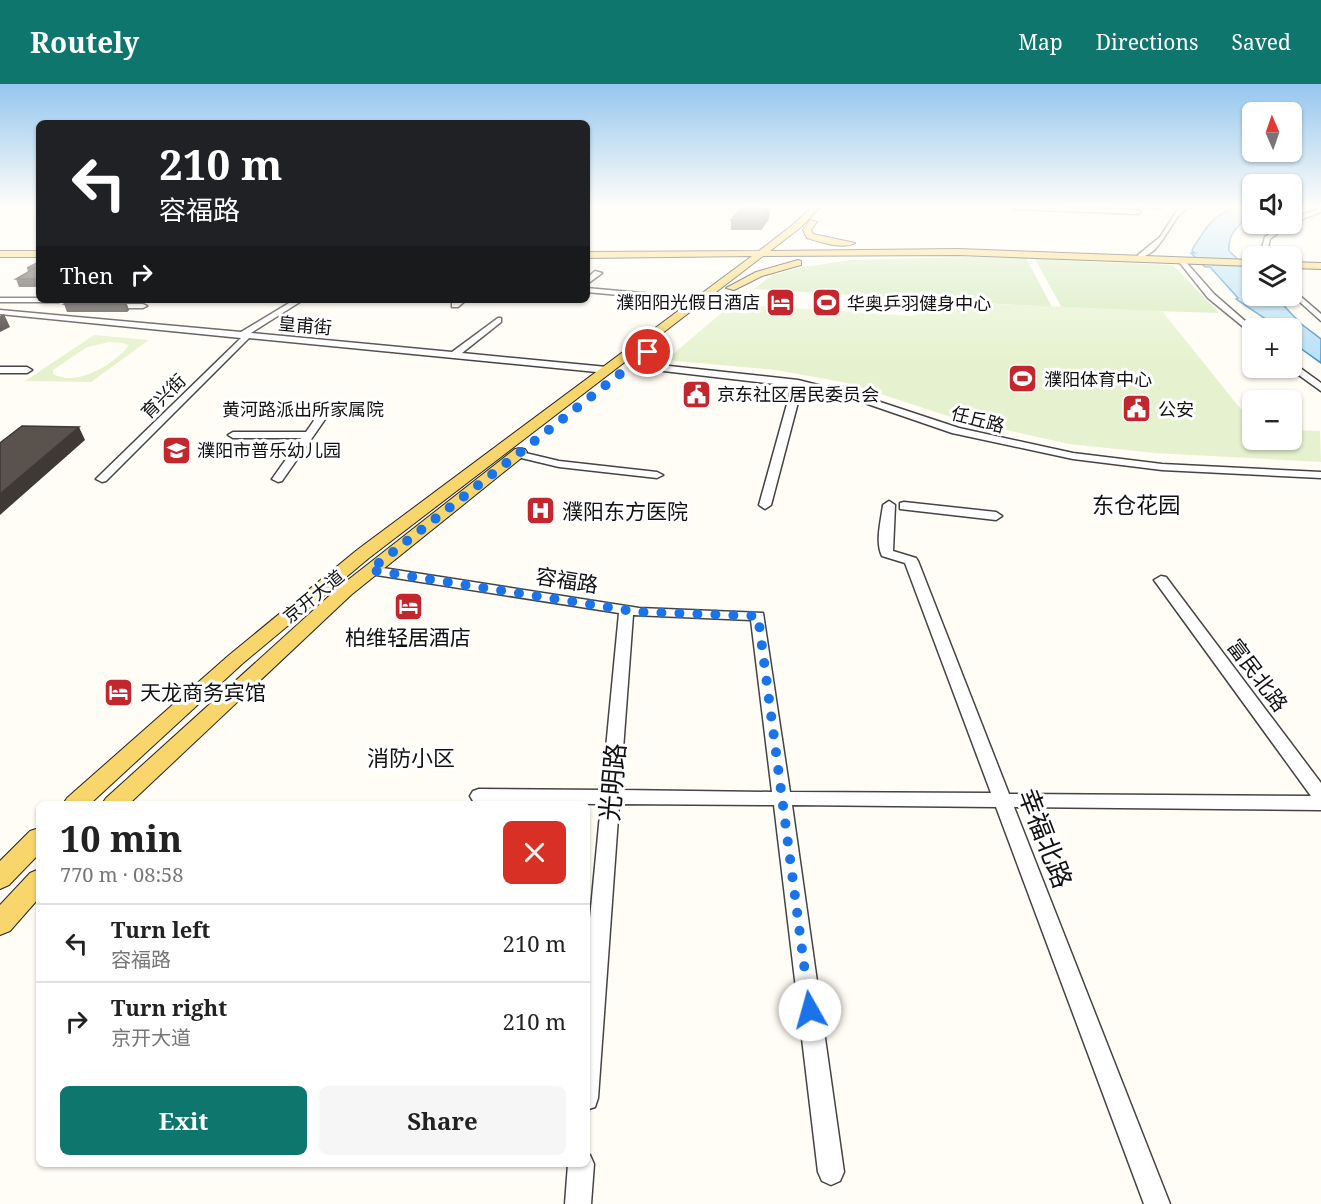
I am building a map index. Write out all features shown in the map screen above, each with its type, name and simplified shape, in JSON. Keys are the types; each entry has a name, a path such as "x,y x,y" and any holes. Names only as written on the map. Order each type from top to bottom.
{"main road":[{"path":"657,257 701,266"},
{"name":"京开大道","path":"117,801 370,570 634,363 757,257"},
{"name":"京开大道","path":"78,801 235,660 324,586 452,486 699,300 723,289 770,257"},
{"path":"714,276 723,289 783,266 837,257"},
{"path":"1089,257 1195,260"},
{"path":"1157,257 1242,262"},
{"path":"1302,263 1321,264"},
{"path":"0,878 36,841"},
{"path":"0,923 36,883"}],"street":[{"path":"1151,257 1182,261 1211,296 1242,323"},
{"path":"590,280 598,273"},
{"path":"590,290 699,300"},
{"path":"0,300 36,300"},
{"path":"1302,301 1321,319"},
{"name":"育兴街","path":"102,479 245,336 294,303"},
{"path":"95,306 143,306"},
{"name":"皇甫街","path":"0,312 607,370"},
{"path":"453,356 498,320"},
{"name":"任丘路","path":"634,363 798,383 859,398 956,431 1036,450 1138,465 1321,475"},
{"name":"任丘路","path":"634,363 807,381 864,395 960,428 1072,452 1149,461 1321,470"},
{"path":"0,370 27,370"},
{"path":"1302,373 1321,388"},
{"path":"765,505 798,383"},
{"path":"278,479 328,408"},
{"path":"233,435 309,435"},
{"path":"517,454 559,464 657,475"},
{"name":"幸福北路","path":"996,516 896,505 885,546 888,553 911,561 1157,1204"},
{"name":"容福路","path":"370,570 660,615 758,616 783,799"},
{"name":"富民北路","path":"1161,580 1321,796"},
{"name":"光明路","path":"590,1050 626,610"},
{"path":"479,796 1321,803"},
{"path":"783,799 831,1172"},
{"path":"578,1204 581,1167"}],"green space":[{"path":"1026,258 1052,307 754,289 772,275 804,267 851,260"},
{"path":"1035,259 1173,265 1219,313 1062,308"},
{"name":"濮阳体育中心","path":"924,301 1162,311 1242,411 1242,450 1302,450 1302,430 1320,431 1321,462 1155,453 1069,444 957,419 847,383 776,370 666,360 732,304 912,316 926,312"},
{"path":"94,335 149,340 91,382 25,381","holes":["109,342 129,346 104,367 94,372 73,378 53,374 53,370 87,347"]}],"water":[{"path":"1195,257 1236,257 1242,263 1242,303 1236,299 1238,298 1210,267 1205,267"},
{"path":"1246,306 1284,306 1295,318 1264,318"},
{"path":"1302,325 1321,339 1321,363 1302,349"}],"building":[{"path":"36,264 36,279 16,279 35,268 27,268"},
{"path":"65,303 125,303 124,304"},
{"path":"22,426 79,427 0,494 0,443"}],"place":[{"name":"濮阳阳光假日酒店","path":"781,302"},
{"name":"华奥乒羽健身中心","path":"826,303"},
{"name":"濮阳体育中心","path":"1023,379"},
{"name":"京东社区居民委员会","path":"696,394"},
{"name":"公安","path":"1137,409"},
{"name":"濮阳市普乐幼儿园","path":"176,450"},
{"name":"濮阳东方医院","path":"541,511"},
{"name":"柏维轻居酒店","path":"408,606"},
{"name":"天龙商务宾馆","path":"119,692"}],"district":[{"name":"黄河路派出所家属院","path":"303,409"},
{"name":"东仓花园","path":"1136,504"},
{"name":"消防小区","path":"411,757"}],"route":[{"path":"648,352 370,570 660,615 758,616 810,1010"}]}
